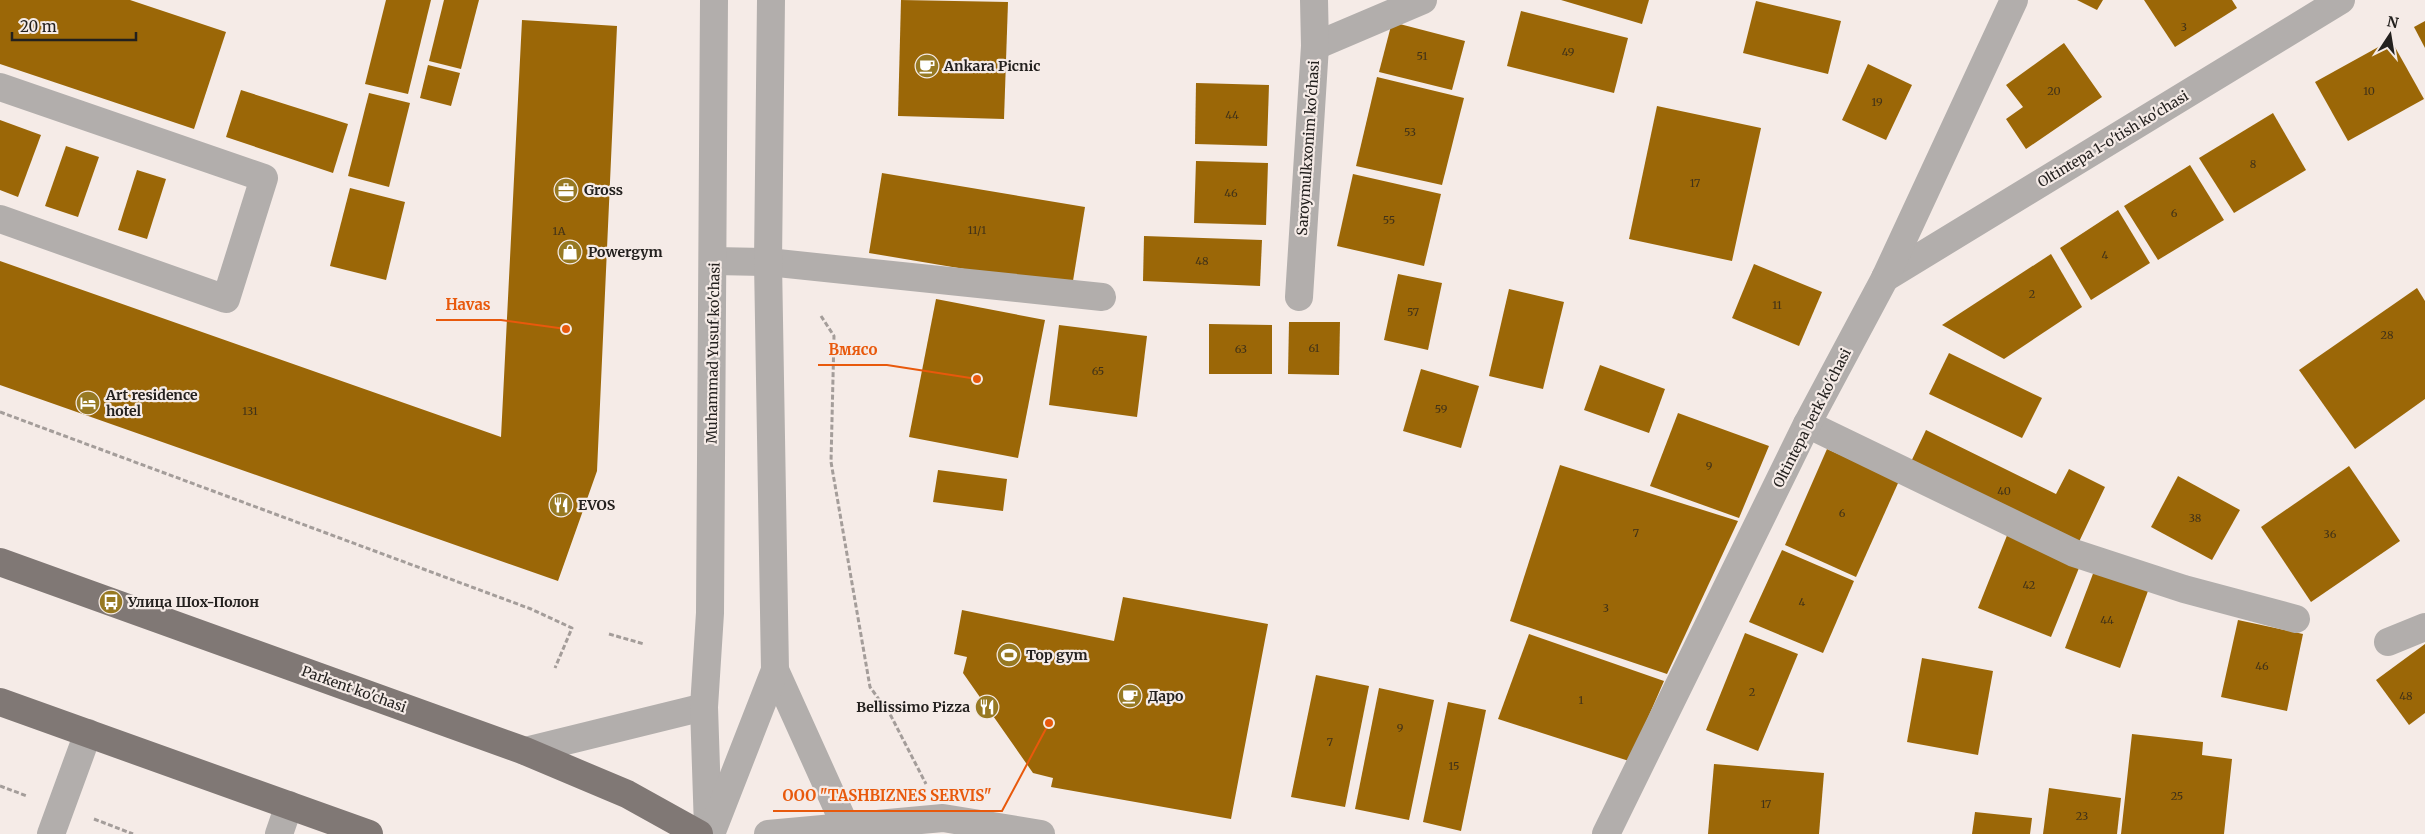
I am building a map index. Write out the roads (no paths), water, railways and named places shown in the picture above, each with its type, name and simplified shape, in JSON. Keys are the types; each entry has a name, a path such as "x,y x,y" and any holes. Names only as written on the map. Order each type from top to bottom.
{"main road":[{"name":"Parkent ko'chasi","path":"0,562 525,751 627,794 700,834"},
{"path":"0,702 369,834"}],"street":[{"name":"Muhammad Yusuf ko'chasi","path":"710,834 704,706 710,612 714,261 714,0"},
{"name":"Muhammad Yusuf ko'chasi","path":"710,834 775,670 768,262 771,0"},
{"name":"Saroymulkxonim ko'chasi","path":"1299,297 1315,46 1314,0"},
{"path":"1315,46 1423,0"},
{"name":"Oltintepa berk ko'chasi","path":"1606,834 1807,424 1885,278 2014,0"},
{"name":"Oltintepa 1-o'tish ko'chasi","path":"1885,278 2341,0"},
{"path":"0,87 264,178 226,299 0,219"},
{"path":"714,261 768,262 1102,297"},
{"path":"1807,424 2074,553 2184,589 2296,619"},
{"path":"2388,642 2425,627"},
{"name":"Muhammad Yusuf ko'chasi","path":"775,670 848,831"},
{"path":"525,751 704,706"},
{"path":"51,834 88,733"},
{"path":"279,834 289,805"},
{"path":"768,834 848,831 943,818 1041,834"}],"place":[{"name":"Ankara Picnic","path":"927,66"},
{"name":"Gross","path":"566,190"},
{"name":"Powergym","path":"570,252"},
{"name":"Havas","path":"566,329"},
{"name":"Вмясо","path":"977,379"},
{"name":"Art residence hotel","path":"88,403"},
{"name":"EVOS","path":"561,505"},
{"name":"Улица Шох-Полон","path":"111,602"},
{"name":"Top gym","path":"1009,655"},
{"name":"Даро","path":"1130,696"},
{"name":"Bellissimo Pizza","path":"987,707"},
{"name":"ООО \"TASHBIZNES SERVIS\"","path":"1049,723"}]}
